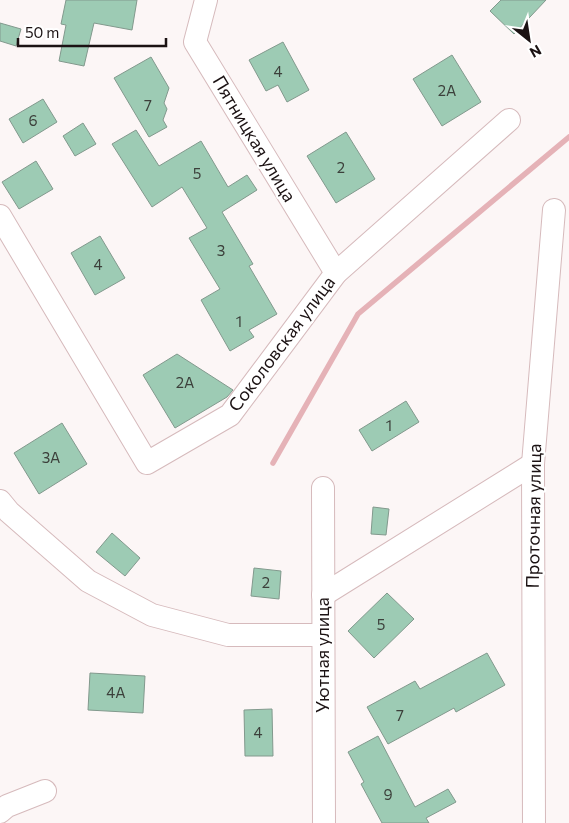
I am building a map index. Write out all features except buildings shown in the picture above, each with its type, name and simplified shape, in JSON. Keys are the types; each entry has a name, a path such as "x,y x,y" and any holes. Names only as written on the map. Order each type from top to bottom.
{"street":[{"name":"Пятницкая улица","path":"206,0 195,42 336,272"},
{"name":"Соколовская улица","path":"0,216 147,463 230,415 336,272 509,120"},
{"name":"Проточная улица","path":"534,823 533,464 554,210"},
{"path":"323,595 533,464"},
{"name":"Уютная улица","path":"323,488 324,823"},
{"path":"0,501 9,512 88,581 152,615 228,635 323,635"},
{"path":"0,812 7,806 46,791"}],"waterway":[{"path":"273,463 358,314 569,137"}]}
